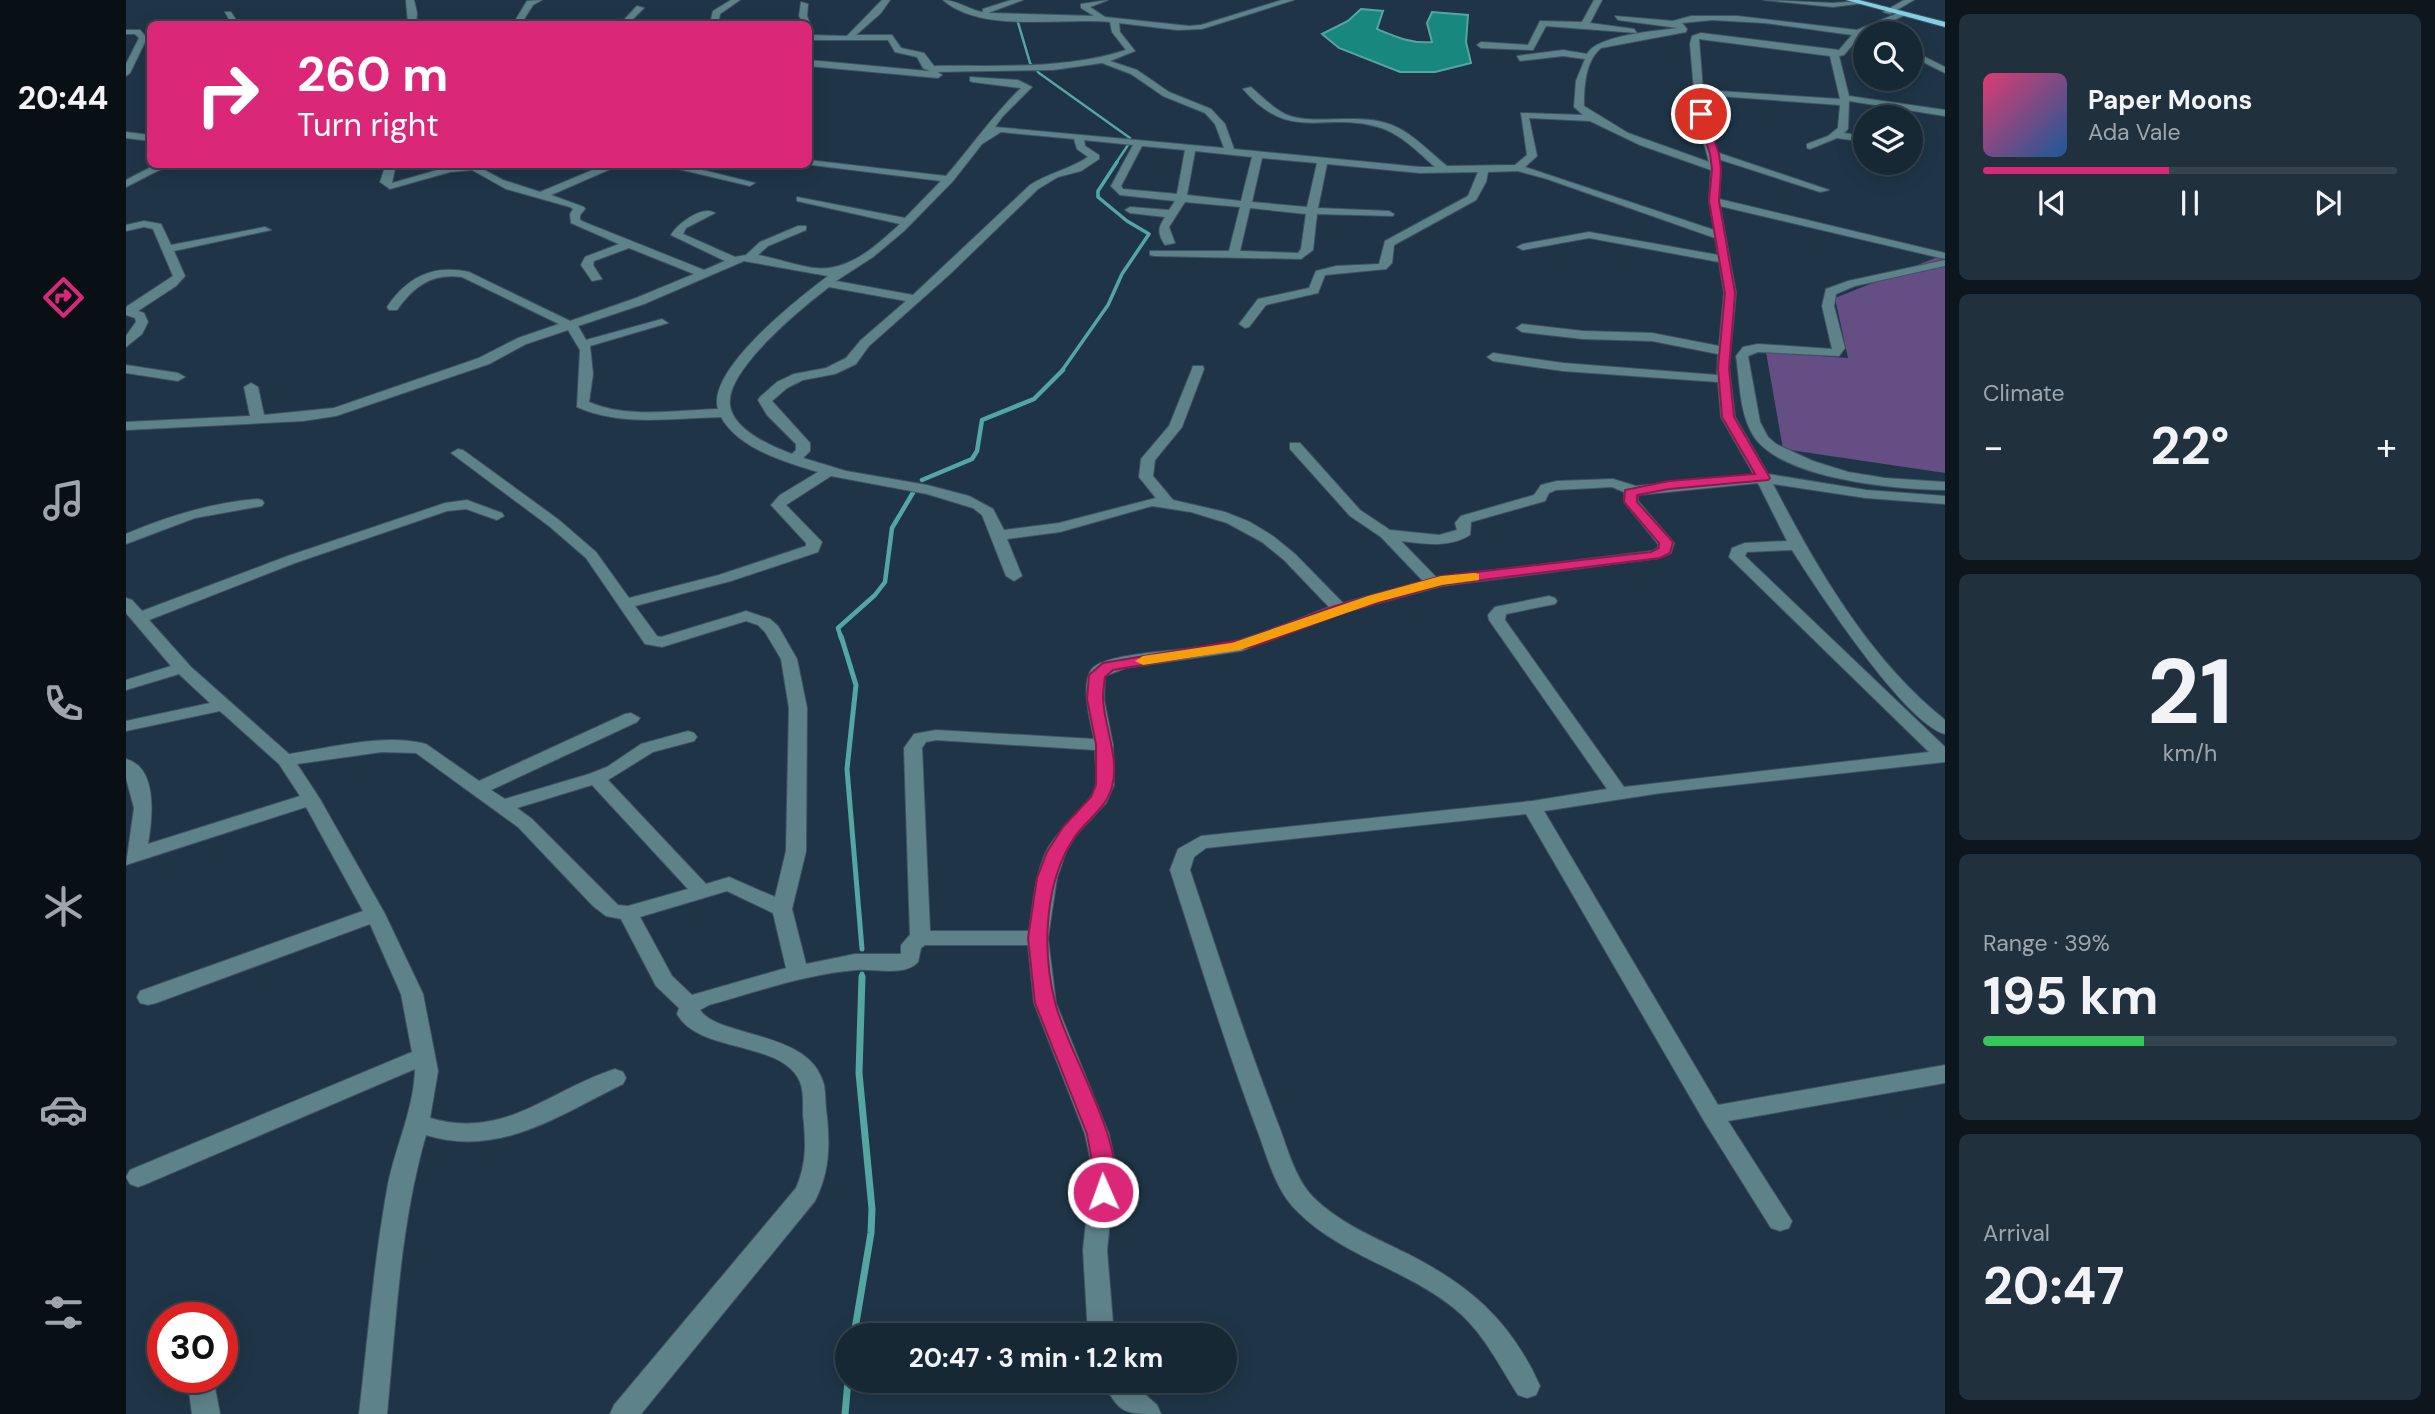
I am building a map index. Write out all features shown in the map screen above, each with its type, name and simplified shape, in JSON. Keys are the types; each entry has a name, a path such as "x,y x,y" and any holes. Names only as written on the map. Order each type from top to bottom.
{"main road":[{"path":"1850,0 1945,26"}],"street":[{"path":"410,0 412,21"},
{"path":"519,21 530,3 538,0"},
{"path":"715,21 716,13 736,0"},
{"path":"850,38 858,25 878,13 886,0"},
{"path":"947,0 960,9 979,13 1102,19 1196,28 1290,0"},
{"path":"979,13 1019,0"},
{"path":"1102,19 1100,14 1084,6 1104,0"},
{"path":"1585,25 1598,0"},
{"path":"1768,0 1833,5 1860,3"},
{"path":"1887,12 1910,0"},
{"path":"804,4 803,16 806,21"},
{"path":"627,21 640,8"},
{"path":"228,14 235,21"},
{"path":"1889,21 1901,15"},
{"path":"1611,17 1681,27 1701,36 1834,54 1844,51 1853,40"},
{"path":"1681,27 1676,22 1685,19 1744,20 1797,24 1853,38"},
{"path":"812,37 893,39 898,50 921,55 926,66 932,69 1036,68 1104,60 1132,50 1116,32 1114,20"},
{"path":"1481,45 1525,49 1533,46 1543,23 1661,33"},
{"path":"1681,27 1598,46 1580,81 1579,107 1590,118 1644,143 1716,169"},
{"path":"126,32 142,34 126,73"},
{"path":"1701,36 1695,38 1694,44 1698,92 1701,114 1714,154 1714,201 1730,293 1724,351 1728,417 1797,545 1823,587 1872,655 1923,711 1945,729"},
{"path":"140,43 147,42"},
{"path":"1520,58 1563,53 1590,57"},
{"path":"1810,146 1843,130 1844,100 1834,54"},
{"path":"134,56 147,55"},
{"path":"1923,59 1945,70"},
{"path":"1104,60 1107,64 1135,72 1166,93 1212,113 1226,136 1230,153"},
{"path":"812,63 1026,85 1025,90 999,114 949,179 907,222 875,250 826,283 746,355 725,393 723,404 726,413 753,440 829,471 935,491 982,508 991,516 1014,576"},
{"path":"1248,89 1261,104 1287,121 1354,120 1391,128 1445,170"},
{"path":"1698,92 1844,100 1945,113"},
{"path":"1518,168 1532,156 1524,115 1590,118"},
{"path":"986,134 1000,130 1078,136 1257,156 1420,170 1518,168 1719,236"},
{"path":"127,135 147,138"},
{"path":"1837,135 1853,137"},
{"path":"794,458 803,451 803,443 772,412 765,400 767,397 782,385 799,377 843,366 1034,187 1054,175 1077,169 1095,156 1080,147 1078,136"},
{"path":"1138,144 1116,190 1244,205 1389,215"},
{"path":"1169,243 1164,227 1181,199 1190,149"},
{"path":"1714,154 1825,190"},
{"path":"1234,254 1257,156"},
{"path":"1154,253 1301,256 1307,250 1323,161"},
{"path":"812,163 949,179"},
{"path":"126,184 158,168"},
{"path":"390,168 385,182 390,186 468,168"},
{"path":"474,168 491,178 579,207 575,221 705,274"},
{"path":"543,195 607,168"},
{"path":"681,168 750,183"},
{"path":"1245,324 1262,302 1314,290 1317,277 1328,270 1382,267 1386,263 1389,243 1472,198 1481,183 1484,168"},
{"path":"801,199 907,222"},
{"path":"1714,201 1945,256"},
{"path":"1130,210 1172,214"},
{"path":"710,213 682,226 677,235 734,261"},
{"path":"126,228 154,225 179,271 177,280 128,312"},
{"path":"749,258 759,247 802,228"},
{"path":"168,249 265,230"},
{"path":"1522,247 1589,235 1725,260"},
{"path":"596,279 587,265 589,259 629,244"},
{"path":"126,426 336,412 493,357 522,341 572,326 734,261 749,258 812,272 843,270"},
{"path":"1945,263 1852,283 1830,292 1828,306 1839,348 1835,353 1758,348 1747,350 1742,356 1754,425 1762,440 1776,450 1835,474 1868,482 1945,486"},
{"path":"393,307 413,281 435,274 459,273 572,326 585,344 587,374 582,404 587,408 621,414 726,413"},
{"path":"826,283 916,299"},
{"path":"126,343 142,326 139,316 128,312"},
{"path":"585,344 662,323"},
{"path":"1522,328 1584,335 1652,337 1724,351"},
{"path":"1493,356 1563,367 1725,379"},
{"path":"126,369 178,377"},
{"path":"1167,502 1146,477 1145,470 1148,459 1175,427 1198,369"},
{"path":"251,387 258,419"},
{"path":"1295,446 1355,513 1386,534 1433,583"},
{"path":"458,453 524,500 591,555 638,601 651,640 663,642 738,617 764,622 772,629 789,659 798,708 796,851 782,909 798,973"},
{"path":"638,601 725,578 813,549 814,542 778,505 829,471"},
{"path":"1100,1323 1095,1251 1104,1167 1097,1134 1045,1003 1038,938 1046,878 1056,852 1069,831 1099,799 1105,785 1104,744 1095,699 1097,675 1101,670 1124,663 1235,647 1340,609 1433,583 1655,555 1665,550 1666,542 1631,502 1630,493 1636,491 1763,478 1866,494 1945,500"},
{"path":"1386,534 1449,540 1460,537 1465,532 1463,523 1466,519 1540,498 1542,491 1557,485 1613,482 1636,491"},
{"path":"997,536 1060,527 1152,502 1167,502 1202,510 1255,531 1280,550 1340,609"},
{"path":"126,539 206,509 257,503"},
{"path":"373,1414 391,1242 401,1180 418,1123 427,1071 412,993 375,914 311,799 285,760 182,668 130,610 290,560 445,507 467,504 497,516"},
{"path":"1797,545 1745,548 1737,551 1737,556 1944,756"},
{"path":"1549,601 1501,610 1496,615 1497,620 1619,793"},
{"path":"126,685 182,668"},
{"path":"126,726 223,705"},
{"path":"479,788 631,719"},
{"path":"920,938 913,748 920,738 936,735 1104,744"},
{"path":"504,806 596,778 613,771 647,748 688,737"},
{"path":"285,760 360,748 413,747 436,757 525,823 600,901 613,911 628,913 720,885 736,886 782,909"},
{"path":"1527,1387 1488,1325 1465,1301 1349,1235 1304,1203 1285,1171 1247,1075 1180,870 1185,854 1201,842 1532,807 1619,793 1944,756"},
{"path":"126,765 138,779 145,805 131,857"},
{"path":"596,778 702,892"},
{"path":"131,857 311,799"},
{"path":"1532,807 1712,1115 1780,1221"},
{"path":"628,913 664,981 690,1006"},
{"path":"148,997 375,914"},
{"path":"624,1414 806,1195 817,1171 819,1142 810,1078 796,1063 765,1047 697,1023 688,1014 690,1006 702,999 798,973 855,962 906,962 911,957 911,945 920,938 1038,938"},
{"path":"138,1177 424,1056"},
{"path":"1712,1115 1945,1074"},
{"path":"418,1123 472,1134 520,1122 615,1078"},
{"path":"203,1393 206,1414"},
{"path":"1123,1393 1147,1414"}],"shaded area":[{"path":"1361,9 1383,11 1377,29 1418,42 1432,42 1427,23 1432,12 1468,15 1466,42 1471,63 1435,72 1400,72 1339,48 1322,34 1348,21"},
{"path":"1945,254 1945,473 1783,449 1766,352 1848,358 1835,298"}],"waterway":[{"path":"1017,19 1030,63 1039,73 1130,138"},
{"path":"1116,163 1128,145"},
{"path":"1061,372 1108,305 1122,274 1149,234 1127,221 1098,197 1098,191 1117,162"},
{"path":"922,480 972,459 977,451 982,420 1034,399 1061,372"},
{"path":"841,638 838,628 875,595 885,582 892,528 914,491"},
{"path":"841,636 856,685 847,769 862,949"},
{"path":"856,1323 871,1233 872,1209 859,1073 862,977"},
{"path":"845,1414 847,1393"}],"slow traffic":[{"path":"1143,661 1235,647 1373,599 1441,581 1474,577"}],"route":[{"path":"1103,1192 1104,1167 1097,1134 1045,1003 1040,979 1038,938 1046,878 1056,852 1069,831 1099,799 1105,785 1104,744 1095,699 1097,675 1108,666 1235,647 1340,609 1441,581 1655,555 1665,550 1666,542 1631,502 1630,493 1669,485 1763,478 1728,417 1723,368 1730,293 1714,201 1714,154 1701,114"}]}
